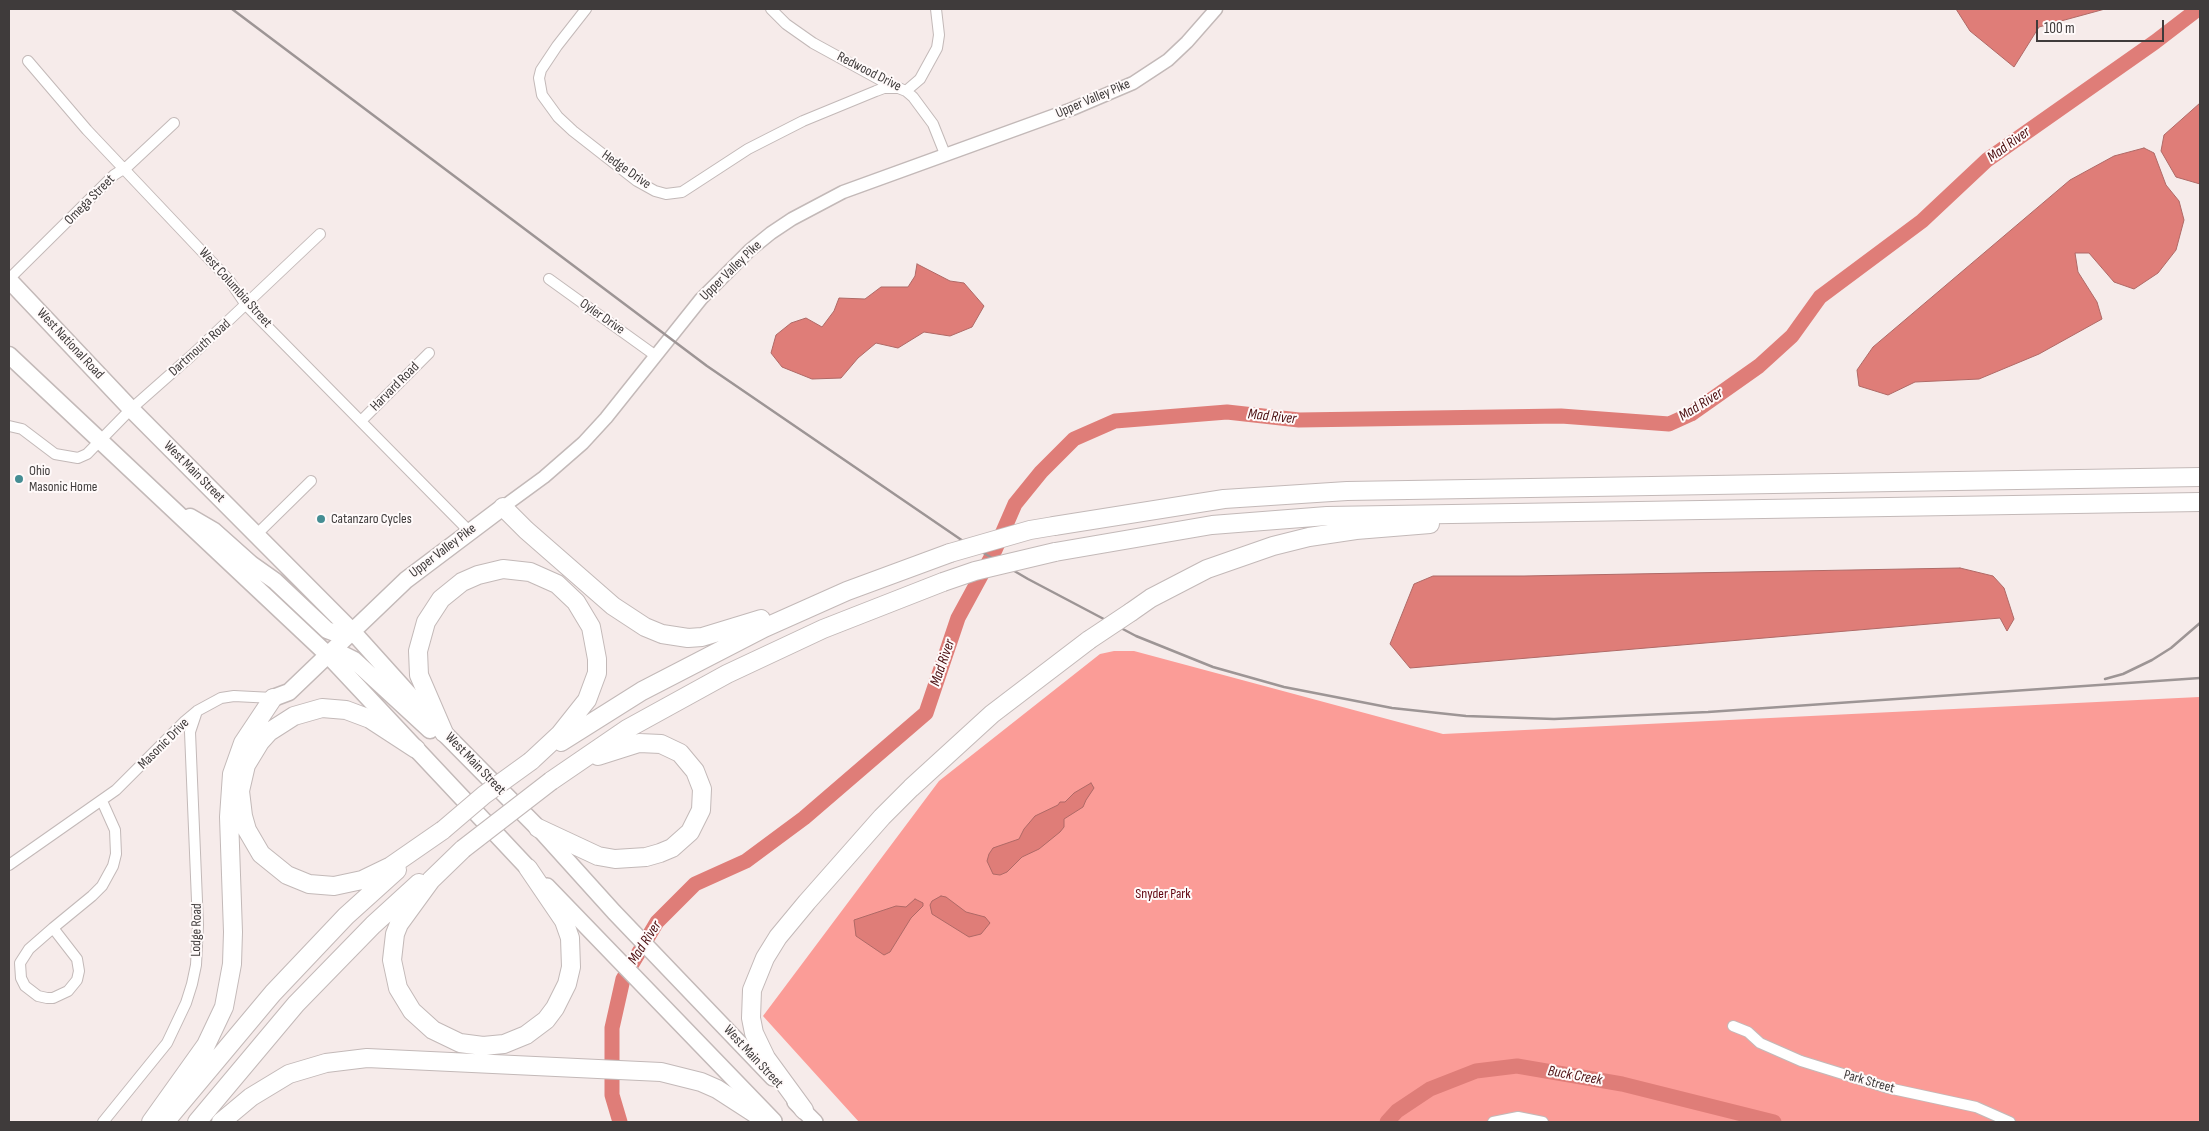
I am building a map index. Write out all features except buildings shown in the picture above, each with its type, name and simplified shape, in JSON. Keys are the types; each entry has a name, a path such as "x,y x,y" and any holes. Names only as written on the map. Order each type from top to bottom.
{"highway":[{"name":"West National Road","path":"9,280 130,409"},
{"name":"West Main Street","path":"9,355 328,655 528,868"},
{"name":"West Main Street","path":"130,409 352,632 444,733 538,828"},
{"path":"503,506 526,530 613,606 645,627 662,634 688,638 716,634 847,591 950,553 1010,536 1054,526 1224,499 1348,491 2200,477"},
{"path":"150,486 193,519 214,530 247,560 275,581 327,630 340,635 352,632"},
{"path":"197,1122 296,1004 406,894 441,864 551,780 627,729 727,674 823,629 975,571 1055,552 1152,534 1212,525 1271,520 1394,514 1548,511 2200,502"},
{"name":"Upper Valley Pike","path":"328,655 406,580 503,506"},
{"path":"809,1116 766,1058 754,1033 751,1018 752,990 765,958 778,937 806,902 906,793 992,714 1089,640 1130,612 1179,582 1207,569 1273,546 1308,537 1356,530 1548,511"},
{"path":"444,733 419,675 418,651 426,622 441,599 462,582 478,575 503,569 530,572 557,584 576,602 591,627 597,659 597,673 587,700 560,734 531,761"},
{"path":"165,1122 238,1034 318,945 392,874 484,795 531,761 642,691 764,628 847,591"},
{"path":"151,1122 206,1045 224,1007 231,971 229,817 232,774 243,743 274,698 289,692 328,655 344,655 354,660 452,753 480,770"},
{"path":"416,749 370,719 346,710 322,708 294,716 269,732 260,742 246,765 240,797 247,830 261,854 287,875 309,884 334,886 362,880 391,866 443,830"},
{"path":"538,828 598,856 628,860 646,857 672,848 690,832 701,810 702,789 695,771 680,753 661,744 638,742 586,761 551,780"},
{"path":"462,849 432,880 409,908 399,924 392,949 396,981 404,1000 412,1012 433,1030 460,1043 483,1046 504,1044 526,1035 546,1020 556,1008 568,984 571,967 570,938 564,921 528,868"},
{"path":"221,1122 251,1097 289,1074 326,1063 348,1059 397,1058 576,1067 678,1075 717,1089 768,1122"}],"main road":[{"name":"West Main Street","path":"538,828 614,912 809,1116"},
{"name":"West Main Street","path":"528,868 775,1122"}],"street":[{"name":"Hedge Drive","path":"586,9 541,70 539,78 542,95 558,117 573,131 637,182 666,194 682,192 748,149 803,121 884,88 902,89"},
{"name":"Redwood Drive","path":"771,9 786,24 813,43 902,89 917,101 933,124 945,154"},
{"path":"902,89 920,78 937,48 939,35 936,9"},
{"name":"Upper Valley Pike","path":"503,506 544,477 583,444 725,273 771,233 792,219 843,192 1072,110 1133,83 1168,60 1216,9"},
{"name":"West Columbia Street","path":"28,61 61,102 229,280 246,305 469,531"},
{"name":"Omega Street","path":"9,280 114,175 174,123"},
{"name":"Dartmouth Road","path":"101,441 130,409 192,356 320,234"},
{"name":"Oyler Drive","path":"549,279 656,356"},
{"name":"Harvard Road","path":"361,421 429,353"},
{"path":"9,426 22,428 55,454 68,458 78,458 87,454 101,441"},
{"path":"256,535 311,481"},
{"name":"Masonic Drive","path":"9,865 102,801 135,773 197,711 221,698 234,696 274,698"},
{"name":"Lodge Road","path":"104,1122 167,1043 186,1003 192,984 196,965 198,925 190,732 197,711"},
{"path":"53,928 77,959 80,971 77,980 68,991 53,998 47,998 38,996 25,986 21,978 20,963 29,949 53,928 97,891 108,877 116,854 115,830 102,801"},
{"name":"Park Street","path":"1734,1026 1748,1032 1760,1042 1801,1061 1888,1088 1976,1107 2010,1122"},
{"path":"1493,1122 1518,1117 1543,1122"}],"green space":[{"name":"Snyder Park","path":"1114,651 1134,651 1443,734 2199,697 2200,1122 859,1122 763,1016 939,781 1100,654"}],"shaded area":[{"path":"1956,9 2105,9 2039,27 2014,67 1970,31"},
{"path":"2200,103 2200,184 2176,177 2161,151 2164,135"},
{"path":"2144,148 2154,153 2166,185 2179,201 2184,220 2176,250 2158,273 2134,289 2114,282 2089,253 2075,253 2078,272 2097,302 2102,319 2039,354 1979,379 1915,382 1888,395 1859,386 1857,370 1873,347 2070,180 2114,156"},
{"path":"917,264 950,281 964,283 984,306 972,327 950,336 924,332 898,348 876,343 858,358 841,378 812,379 782,367 771,353 776,335 791,323 806,318 822,327 834,311 839,298 865,299 881,287 908,287 915,276"},
{"path":"1960,568 1993,576 2004,588 2014,619 2007,631 2000,618 1410,668 1390,644 1414,584 1433,576"},
{"path":"1091,783 1094,788 1083,807 1064,819 1064,827 1060,832 1039,849 1022,857 1007,872 1000,875 993,874 987,861 993,848 1019,839 1024,829 1035,816 1058,805 1060,802 1065,802 1074,793"},
{"path":"941,896 946,897 966,912 985,917 990,923 981,934 969,937 932,914 930,905 932,901"},
{"path":"915,899 923,903 923,906 911,918 890,952 884,955 856,936 854,920 896,906 906,907"}],"waterway":[{"name":"Mad River","path":"620,1122 612,1095 612,1028 623,979 657,922 695,884 746,861 804,818 926,713 958,618 995,550 1015,504 1041,472 1074,439 1115,421 1227,412 1299,420 1561,416 1669,424 1691,414 1759,366 1792,336 1820,297 1922,221 1987,160 2155,42 2198,9"},
{"name":"Buck Creek","path":"1387,1122 1397,1111 1430,1089 1476,1071 1517,1066 1622,1084 1774,1122"}],"railway":[{"path":"232,9 707,366 963,541 1028,579 1136,636 1213,667 1284,687 1392,708 1466,716 1554,719 1708,712 2200,678"},
{"path":"2105,679 2123,674 2152,660 2171,648 2200,623"}],"place":[{"name":"Ohio Masonic Home","path":"19,479"},
{"name":"Catanzaro Cycles","path":"321,519"}]}
